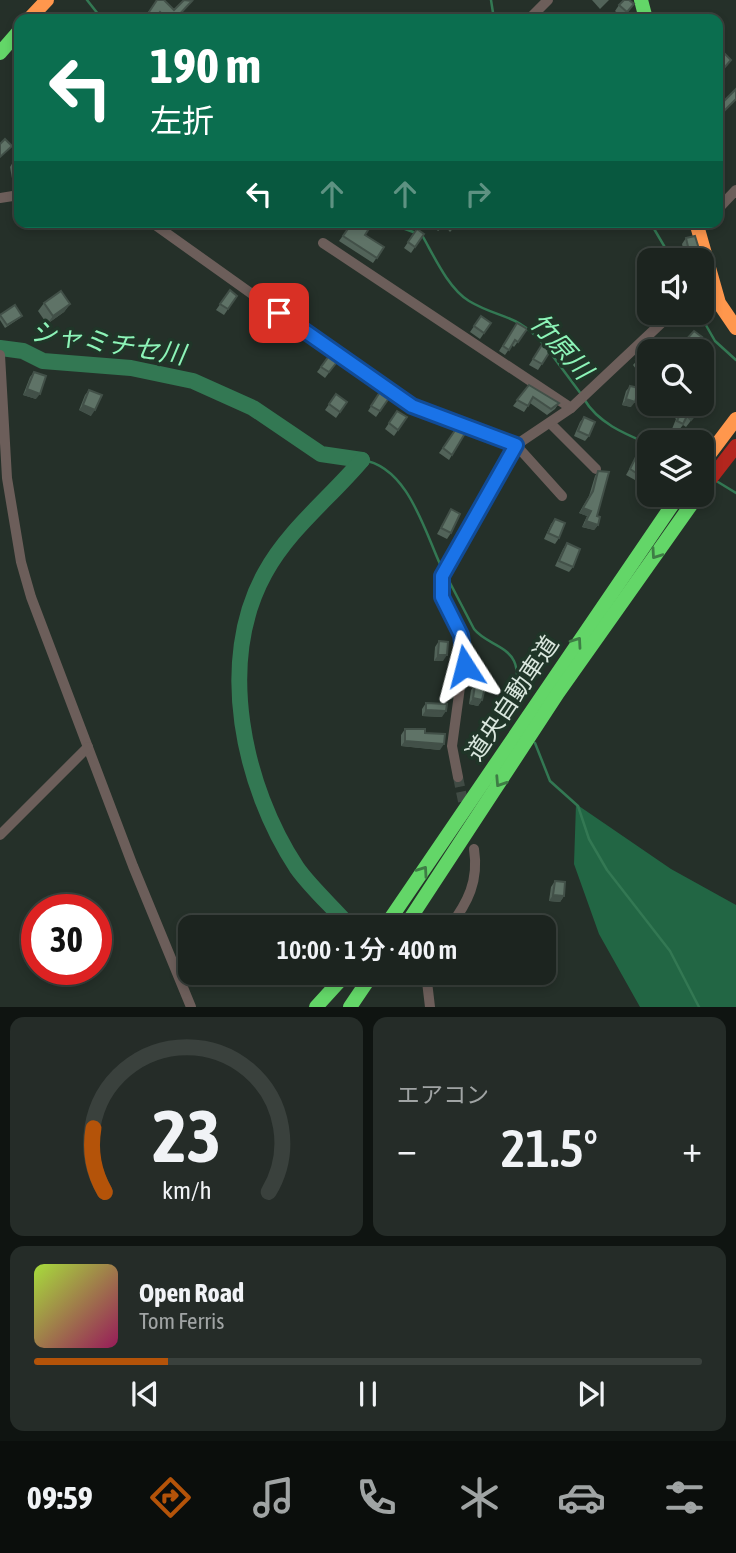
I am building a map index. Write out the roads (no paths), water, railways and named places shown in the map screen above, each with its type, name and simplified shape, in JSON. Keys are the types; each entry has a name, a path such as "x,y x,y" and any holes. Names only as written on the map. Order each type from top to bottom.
{"main road":[{"path":"34,14 47,0"},
{"path":"0,52 14,37"},
{"path":"700,228 703,248"},
{"path":"714,296 736,328"},
{"path":"714,448 736,419"},
{"name":"道央自動車道","path":"714,474 736,446"},
{"name":"道央自動車道","path":"393,915 671,507"},
{"name":"道央自動車道","path":"412,915 558,694 689,507"},
{"path":"316,1007 336,985"},
{"path":"331,1007 346,985"},
{"path":"350,1007 366,985"},
{"path":"355,1007 368,985"}],"street":[{"path":"534,14 548,0"},
{"path":"723,204 736,190"},
{"path":"159,228 412,406 516,445 562,496"},
{"path":"323,243 570,408"},
{"path":"458,777 452,746 465,650 440,586 451,559 516,445 551,424 659,325"},
{"path":"0,357 1,438 12,511 28,586 88,747 191,1007"},
{"path":"551,424 596,469"},
{"path":"0,835 88,747"},
{"path":"458,915 467,903 475,882 474,849"},
{"path":"427,985 430,1007"}],"waterway":[{"name":"竹原川","path":"87,0 98,14"},
{"path":"491,0 493,14"},
{"name":"竹原川","path":"402,228 416,233"},
{"path":"654,228 665,248"},
{"name":"竹原川","path":"422,235 442,271 461,295 480,307 525,327 543,344"},
{"path":"706,325 715,341 736,360"},
{"name":"シャミチセ川","path":"0,348 23,351 43,361 131,368 193,381 253,408 321,454 362,460"},
{"name":"竹原川","path":"549,351 581,394"},
{"name":"竹原川","path":"584,399 604,421 637,439"},
{"path":"362,460 378,465 402,486 420,517 440,564"},
{"name":"シャミチセ川","path":"339,915 297,868 262,800 242,723 239,684 242,645 250,608 265,573 298,528 362,460"},
{"name":"竹原川","path":"718,482 736,493"},
{"path":"448,579 474,629 506,651 514,661 520,706"},
{"path":"535,743 550,781 578,806 589,839 607,870 670,951 699,1007"}],"tunnel":[{"path":"458,777 465,811"}]}
